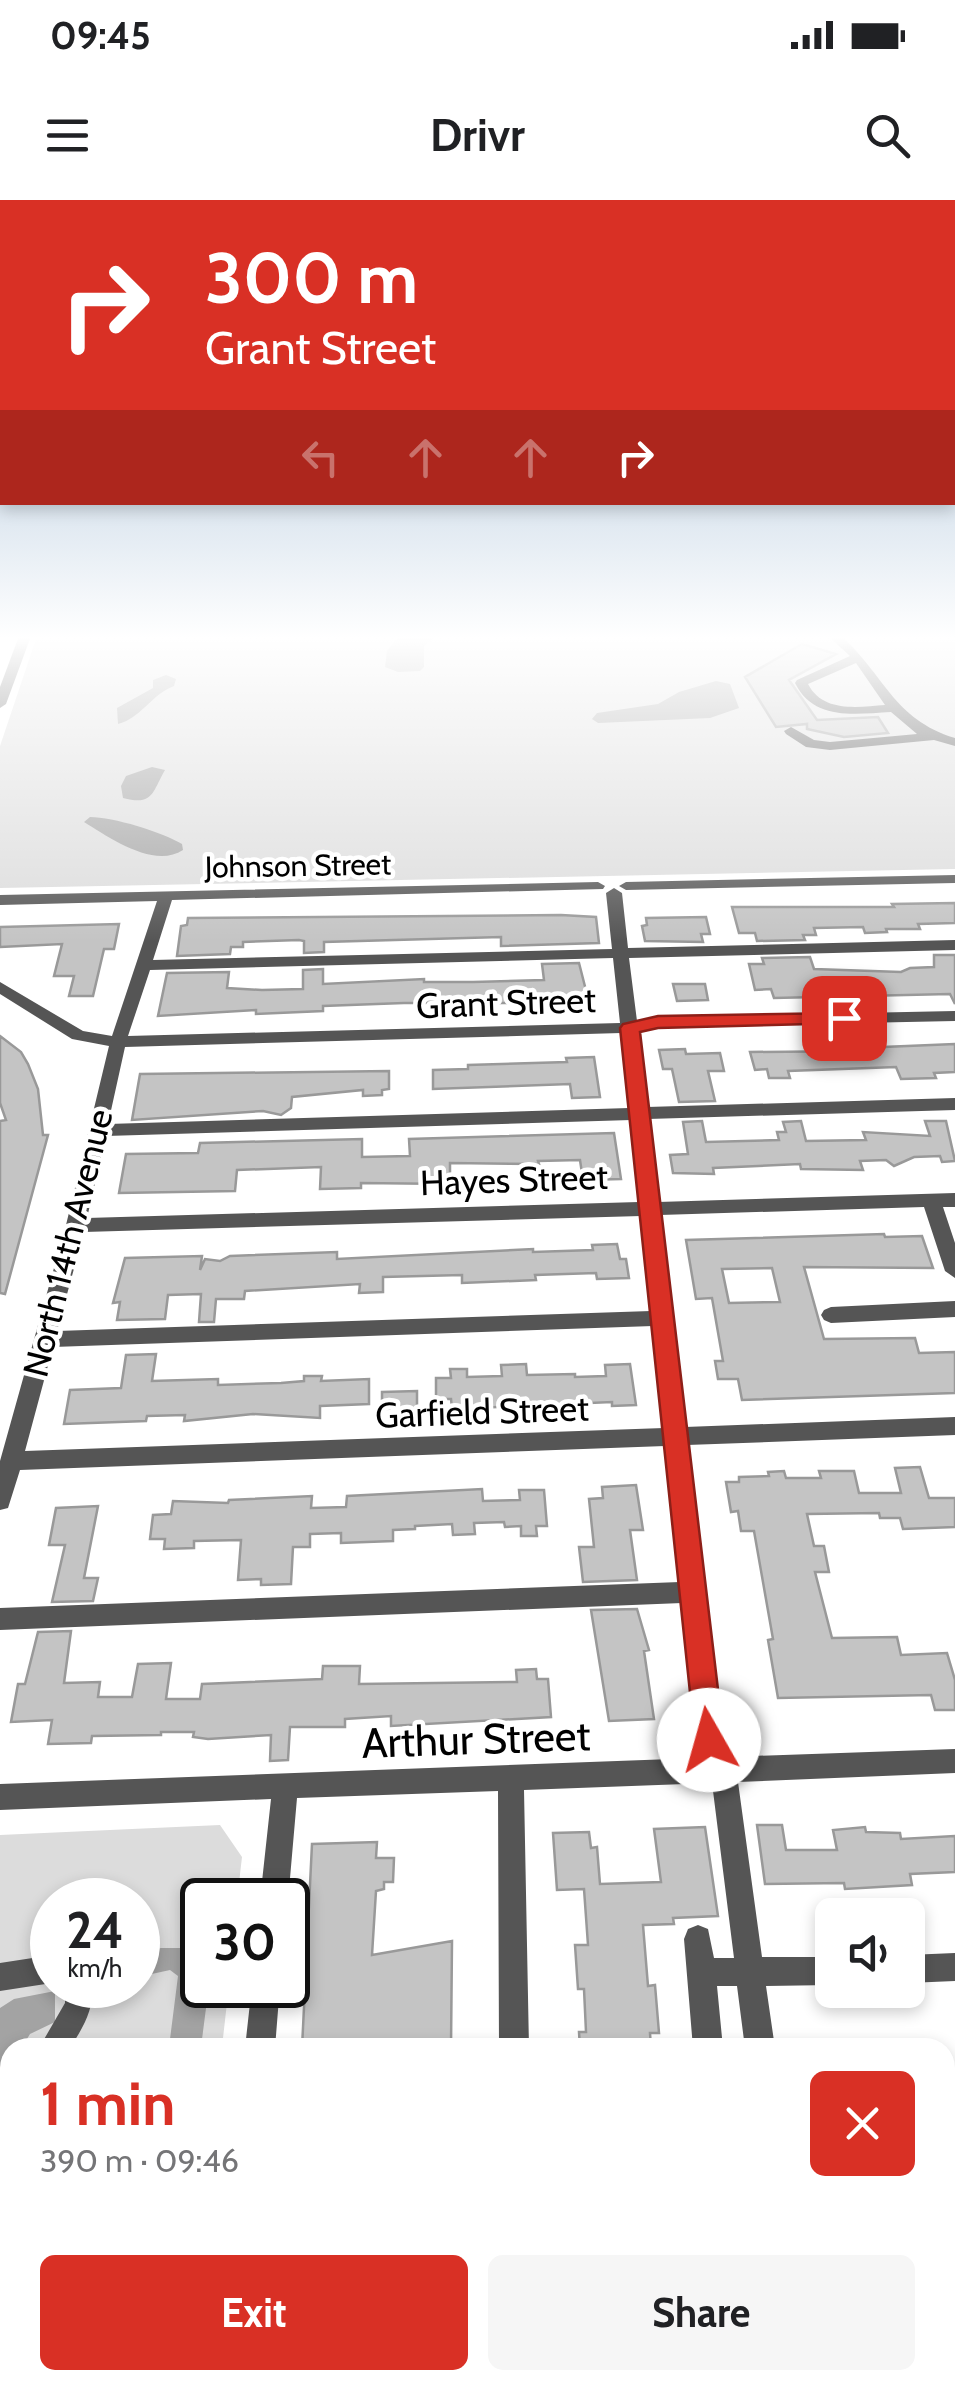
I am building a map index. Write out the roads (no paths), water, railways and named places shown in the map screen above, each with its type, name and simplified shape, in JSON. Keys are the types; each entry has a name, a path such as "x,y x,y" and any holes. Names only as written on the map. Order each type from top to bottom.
{"street":[{"path":"802,738 811,744 830,746 924,738"},
{"name":"Johnson Street","path":"0,900 955,879"},
{"path":"612,888 652,1208 692,1592 759,2038"},
{"name":"North 14th Avenue","path":"0,1501 76,1224 118,1042 166,896"},
{"path":"145,965 955,945"},
{"path":"0,987 78,1035 118,1042"},
{"name":"Grant Street","path":"118,1042 630,1028 658,1022 955,1016"},
{"path":"98,1130 955,1104"},
{"path":"932,1200 955,1271"},
{"name":"Hayes Street","path":"76,1224 955,1200"},
{"path":"831,1315 955,1309"},
{"path":"45,1339 662,1318"},
{"name":"Garfield Street","path":"11,1461 955,1426"},
{"path":"0,1619 692,1592"},
{"name":"Arthur Street","path":"0,1798 955,1761"},
{"path":"511,1778 514,2038"},
{"path":"276,1878 285,1786"},
{"path":"698,1938 707,2038"},
{"path":"925,1968 955,1967"},
{"path":"0,1977 30,1972"},
{"path":"701,1972 815,1972"},
{"path":"60,2038 79,2008"},
{"path":"261,2038 264,2008"}]}
